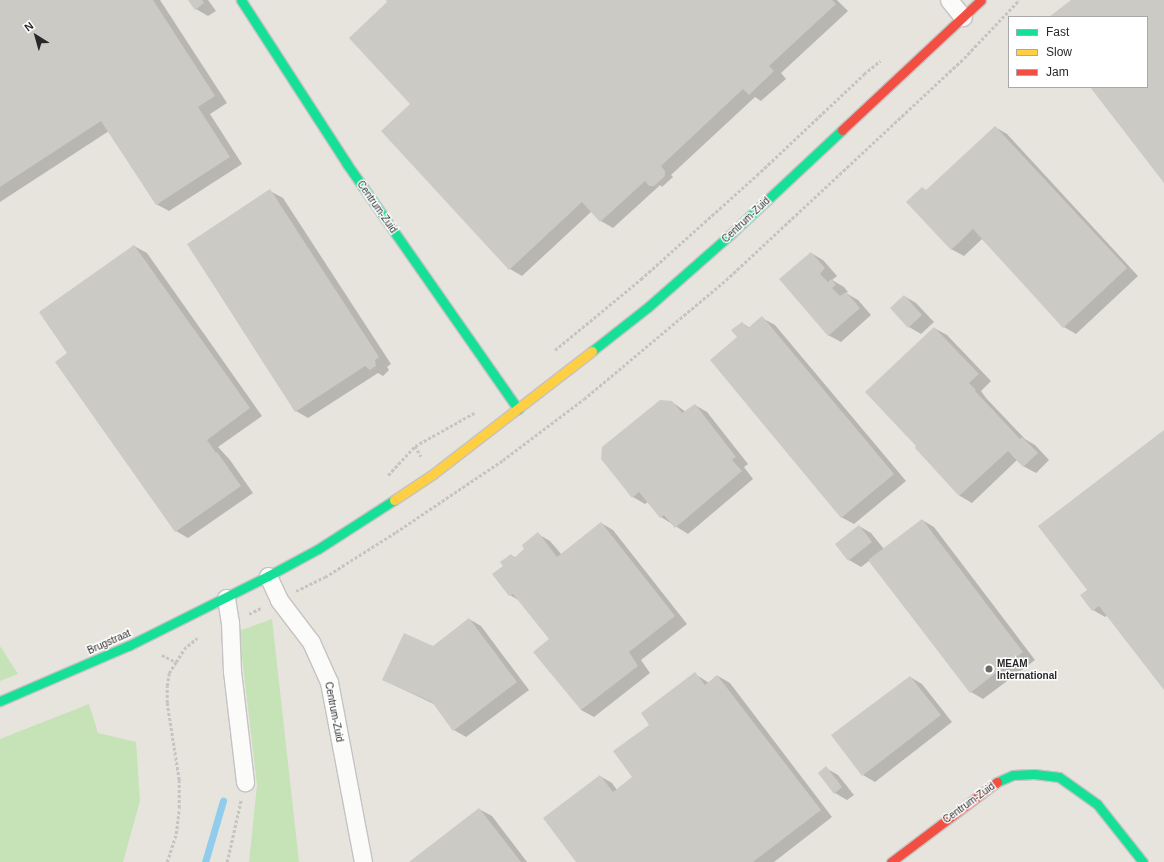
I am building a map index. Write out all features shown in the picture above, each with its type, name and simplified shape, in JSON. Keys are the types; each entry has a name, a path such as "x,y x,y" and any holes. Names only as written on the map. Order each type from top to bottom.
{"street":[{"name":"Centrum-Zuid","path":"241,0 347,164 518,409"},
{"path":"949,0 963,17"},
{"name":"Centrum-Zuid","path":"226,598 318,549 433,474 648,307 739,226 981,0"},
{"name":"Centrum-Zuid","path":"268,576 279,600 311,642 329,682 363,862"},
{"path":"226,598 230,622 232,671 245,782"},
{"name":"Brugstraat","path":"0,701 128,646 226,598"},
{"name":"Centrum-Zuid","path":"891,862 993,784 1013,775 1034,774 1059,777 1097,804 1143,862"}],"path":[{"path":"167,862 176,834 179,808 179,780 167,703 169,673 184,649 197,638 325,577 396,532 503,460 584,399 726,280 964,58 1019,0"},
{"path":"552,352 640,279 757,175 864,74 881,61"},
{"path":"415,446 475,412"},
{"path":"227,862 245,782"}],"green space":[{"path":"272,619 299,862 249,862 257,785 239,631"},
{"path":"0,646 18,674 0,681"},
{"path":"89,704 98,733 136,742 140,801 123,862 0,862 0,739"}],"building":[{"path":"0,0 153,0 215,96 198,107 230,157 156,205 101,121 0,187"},
{"path":"188,0 202,0 204,3 195,10"},
{"path":"386,0 832,0 836,4 769,66 774,71 749,95 743,89 661,166 665,171 665,176 654,186 649,186 645,181 600,222 582,202 509,270 381,131 410,104 349,38 387,2"},
{"path":"1071,0 1164,0 1164,183 1091,88 1148,88 1148,16 1050,16"},
{"path":"995,126 1127,268 1063,328 973,229 951,250 906,202 922,187 926,190"},
{"path":"270,189 379,357 375,360 376,366 370,370 365,366 295,412 187,244"},
{"path":"134,245 250,408 207,440 241,486 175,532 55,362 67,353 39,312"},
{"path":"811,252 825,268 820,274 828,282 831,279 836,285 832,288 840,296 846,292 860,308 828,336 779,279"},
{"path":"904,295 922,315 908,328 890,308"},
{"path":"762,316 894,474 841,518 710,360 737,337 731,330 742,322 748,328"},
{"path":"934,327 979,374 969,383 976,390 975,391 1020,439 1022,437 1038,453 1023,467 1008,451 959,496 915,448 916,446 865,392"},
{"path":"660,400 672,401 682,413 695,404 736,457 732,460 742,471 675,528 664,515 660,518 639,492 632,498 601,459 602,447"},
{"path":"1164,430 1164,690 1099,606 1092,611 1080,595 1087,590 1038,526"},
{"path":"922,519 1023,652 970,693 868,560"},
{"path":"601,522 675,616 629,652 638,666 581,710 533,652 549,639 513,594 509,596 492,574 503,566 500,562 511,554 514,558 524,549 522,545 538,532 557,557"},
{"path":"859,525 872,542 848,561 835,544"},
{"path":"469,618 517,682 453,731 432,702 382,680 404,633 433,646"},
{"path":"695,672 705,685 717,675 821,810 753,862 576,862 543,818 600,775 613,792 632,777 613,751 649,725 641,713"},
{"path":"910,676 941,715 862,776 831,735"},
{"path":"826,766 842,787 834,794 818,773"},
{"path":"479,808 521,862 409,862"}],"waterway":[{"path":"205,862 223,801"}],"traffic: fast":[{"path":"241,0 347,164 518,409"},
{"path":"592,351 648,307 733,232 842,130"},
{"path":"0,701 128,646 268,576 318,549 394,500"},
{"path":"997,782 1013,775 1034,774 1059,777 1097,804 1143,862"}],"traffic: slow":[{"path":"394,500 433,474 592,351"}],"traffic: jam":[{"path":"842,130 981,0"},
{"path":"891,862 997,782"}],"place":[{"name":"MEAM International","path":"989,669"}]}
